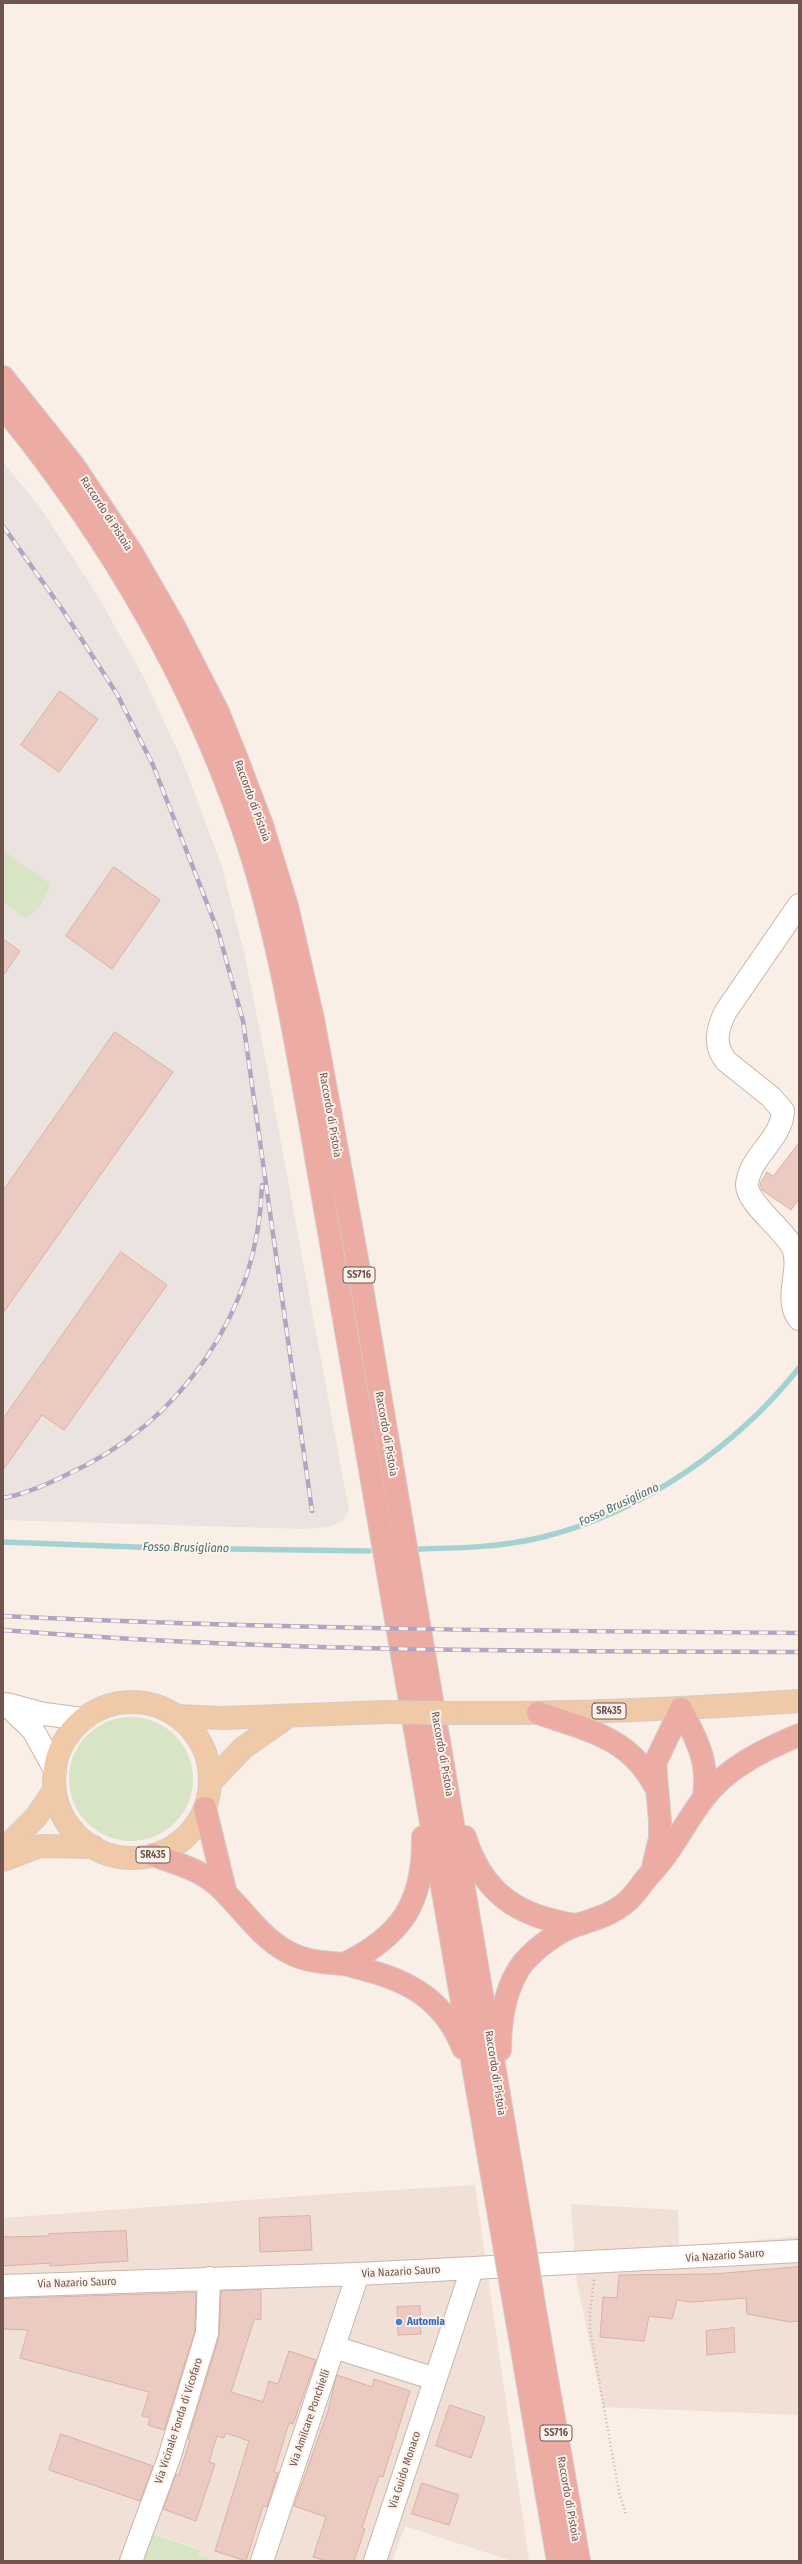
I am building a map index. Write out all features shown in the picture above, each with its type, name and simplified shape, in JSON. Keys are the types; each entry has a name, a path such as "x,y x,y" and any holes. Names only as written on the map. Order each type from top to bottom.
{"highway":[{"name":"Raccordo di Pistoia","path":"3,377 74,466 152,586 218,712 249,788 287,906 313,1019 446,1777 502,2117 514,2243"},
{"name":"Raccordo di Pistoia","path":"3,407 62,483 99,536 165,649 225,780 257,874 271,924 301,1067 422,1776 478,2089 514,2243 525,2307 579,2561"},
{"path":"652,1872 660,1828 655,1763 681,1709"},
{"path":"681,1709 704,1758 706,1771 704,1797"},
{"path":"538,1714 597,1733 616,1743 639,1761 656,1789"},
{"path":"502,2117 500,2032 504,2007 512,1980 522,1965 540,1946 576,1925 593,1921 617,1909 634,1896 652,1872 660,1866 704,1797 729,1774 755,1756 799,1735"},
{"path":"344,1964 373,1948 389,1935 399,1926 413,1902 423,1863 422,1776"},
{"path":"446,1777 471,1857 495,1891 531,1915 548,1921 576,1925"},
{"path":"204,1808 226,1894"},
{"path":"153,1854 201,1873 226,1894 264,1936 288,1952 316,1962 344,1964 405,1983 434,2002 457,2034 478,2089"},
{"name":"Raccordo di Pistoia","path":"525,2307 558,2561"}],"main road":[{"name":"SR435","path":"176,1716 223,1718 386,1712 538,1714 681,1709 799,1701"},
{"name":"SR435","path":"3,1850 36,1817 55,1780 64,1742 84,1719 105,1707 129,1702 154,1705 176,1716 189,1728 203,1748 208,1765 210,1783 204,1808 187,1835 172,1847 153,1854 123,1857 94,1847 40,1846 3,1860"},
{"name":"SR435","path":"210,1783 243,1748 291,1715"},
{"name":"SR435","path":"55,1780 61,1812 71,1828 94,1847"}],"street":[{"path":"799,905 726,1011 718,1029 717,1038 721,1054 726,1061 771,1097 783,1111 780,1126 752,1169 747,1185 753,1199 788,1238 796,1254 796,1270 792,1301 793,1309 799,1319"},
{"path":"5,1703 44,1714 84,1719"},
{"path":"5,1703 33,1730 55,1780"},
{"name":"Via Nazario Sauro","path":"3,2286 472,2269 799,2251"},
{"name":"Via Guido Monaco","path":"375,2561 472,2269"},
{"name":"Via Amilcare Ponchielli","path":"262,2561 358,2274"},
{"name":"Via Vicinale Fonda di Vicofaro","path":"131,2561 169,2458 207,2333 209,2278"},
{"path":"334,2347 435,2379"}],"path":[{"path":"596,2263 590,2312 590,2330 615,2469 626,2514"}],"shaded area":[{"path":"3,462 40,507 97,595 142,674 183,762 222,867 244,952 267,1067 349,1511 341,1522 328,1527 304,1529 3,1520"},
{"path":"475,2185 529,2561 512,2561 405,2526 392,2561 216,2561 198,2555 199,2549 135,2527 123,2561 3,2561 3,2218 329,2194"},
{"path":"571,2204 678,2210 679,2248 799,2236 799,2415 603,2407 577,2282"}],"green space":[{"path":"3,850 50,884 41,905 26,919 3,902"},
{"path":"131,1717 143,1718 155,1722 175,1735 188,1755 192,1767 192,1791 188,1803 175,1823 155,1836 143,1840 131,1841 119,1840 107,1836 87,1823 74,1803 70,1791 69,1779 70,1767 74,1755 87,1735 107,1722 119,1718"},
{"path":"148,2532 200,2550 198,2555 216,2561 136,2561"}],"building":[{"path":"60,691 98,719 59,772 21,745"},
{"path":"114,867 160,900 112,969 66,936"},
{"path":"3,939 20,951 3,976"},
{"path":"115,1032 173,1072 3,1313 3,1191"},
{"path":"799,1143 799,1199 791,1210 762,1190 760,1184 767,1172 773,1176"},
{"path":"121,1252 167,1285 64,1430 42,1415 3,1470 3,1419"},
{"path":"310,2216 312,2250 260,2252 259,2218"},
{"path":"126,2231 128,2261 50,2266 50,2263 3,2266 3,2237 49,2236 49,2234"},
{"path":"799,2267 799,2321 790,2322 747,2314 746,2298 690,2302 677,2300 672,2319 649,2316 644,2341 600,2337 603,2297 617,2298 619,2275 714,2274"},
{"path":"261,2290 261,2319 254,2320 231,2392 263,2402 269,2381 278,2384 289,2351 316,2360 293,2424 289,2423 274,2472 278,2473 267,2507 263,2506 246,2561 215,2551 249,2441 226,2433 224,2438 217,2436 209,2462 215,2464 196,2521 163,2509 176,2474 179,2475 190,2440 188,2439 219,2337 221,2291"},
{"path":"196,2293 195,2331 164,2430 148,2425 150,2418 142,2416 149,2392 20,2358 28,2330 3,2329 3,2299"},
{"path":"420,2306 421,2334 398,2335 397,2307"},
{"path":"734,2328 735,2352 707,2355 706,2331"},
{"path":"337,2375 372,2387 374,2379 410,2391 383,2477 379,2476 362,2528 365,2529 354,2561 327,2561 313,2557 326,2517 294,2506 328,2411"},
{"path":"450,2405 485,2417 471,2458 436,2446"},
{"path":"61,2434 153,2466 140,2501 49,2470"},
{"path":"422,2483 459,2495 449,2525 412,2514"}],"waterway":[{"name":"Fosso Brusigliano","path":"420,1549 513,1543 543,1537 580,1526 616,1511 685,1473 717,1450 774,1397 799,1368"},
{"name":"Fosso Brusigliano","path":"3,1542 162,1548 369,1551"}],"railway":[{"path":"3,526 64,612 117,694 153,765 219,934 243,1021 312,1511"},
{"path":"3,1498 43,1486 107,1453 145,1426 177,1394 206,1358 229,1319 246,1277 257,1232 262,1185"},
{"path":"3,1616 301,1627 799,1633"},
{"path":"3,1630 202,1643 401,1649 799,1652"}],"place":[{"name":"Automia","path":"399,2322"}]}
